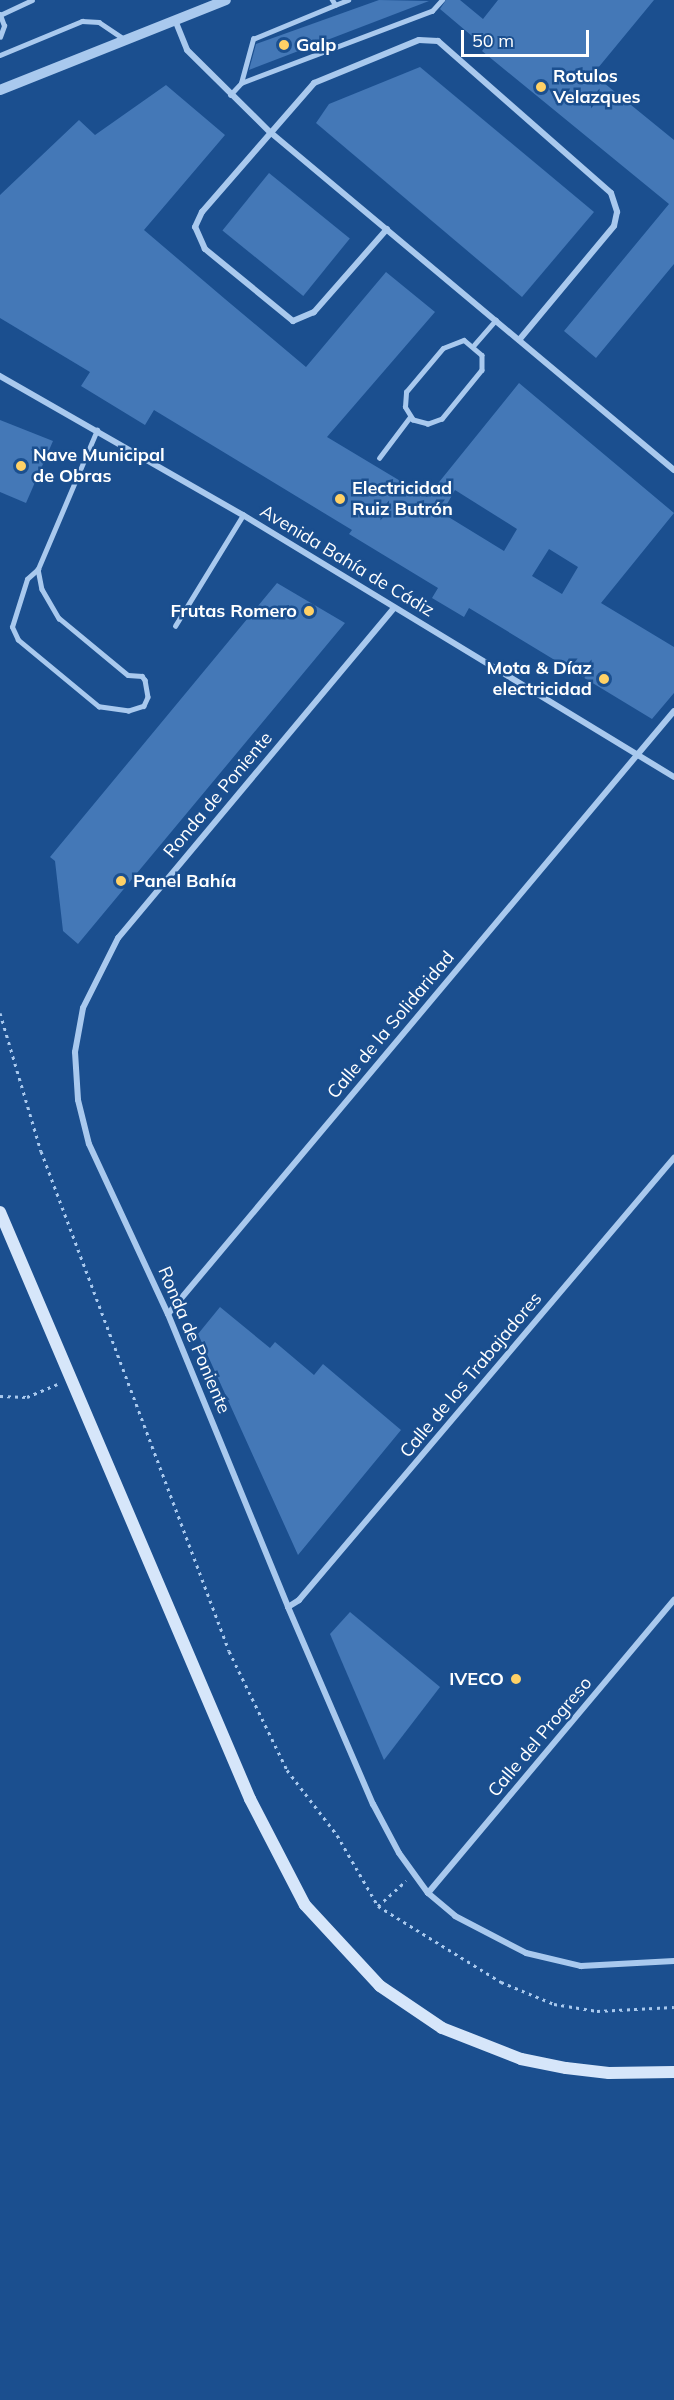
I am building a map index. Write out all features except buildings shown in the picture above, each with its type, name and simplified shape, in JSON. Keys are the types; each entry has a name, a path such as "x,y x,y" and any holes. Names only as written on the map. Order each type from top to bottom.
{"main road":[{"path":"0,1212 268,1840 305,1905 326,1931 380,1986 411,2010 478,2044 566,2068 609,2073 674,2072"}],"street":[{"path":"0,90 226,0"},
{"path":"175,20 187,50 270,132 674,470"},
{"path":"387,229 314,312 293,321 199,243 197,219 270,132 320,80 419,40 447,46 611,193 617,212 614,226 519,340"},
{"name":"Avenida Bahía de Cádiz","path":"0,376 243,515 674,777"},
{"name":"Ronda de Poniente","path":"394,608 118,938 83,1008 75,1052 78,1100 89,1144 168,1314 288,1607 373,1804 414,1874 428,1893 464,1921 526,1953 581,1966 674,1961"},
{"name":"Calle de la Solidaridad","path":"168,1314 674,711"},
{"name":"Calle de los Trabajadores","path":"288,1607 299,1600 674,1158"},
{"name":"Calle del Progreso","path":"428,1893 674,1600"}],"lane":[{"path":"0,37 4,26 0,15 32,0"},
{"path":"241,83 253,39 333,3 348,0"},
{"path":"230,95 241,83 432,11 442,0"},
{"path":"0,55 82,21 99,22 126,40"},
{"path":"474,345 496,320"},
{"path":"456,340 474,345 482,354 482,370 442,418 428,424 410,417 405,407 406,392 443,348 456,340"},
{"path":"379,458 410,417"},
{"path":"38,569 42,589 59,618 128,675 142,676 148,697 144,706 129,711 99,707 18,640 12,619 27,579 38,569 97,430"},
{"path":"175,626 243,515"}],"path":[{"path":"0,1013 41,1151 229,1651 287,1770 337,1835 378,1906 501,1982 554,2004 597,2011 674,2007"},
{"path":"0,1396 27,1397 70,1378"},
{"path":"378,1906 414,1874"}],"place":[{"name":"Galp","path":"284,45"},
{"name":"Rotulos Velazques","path":"541,87"},
{"name":"Nave Municipal de Obras","path":"21,466"},
{"name":"Electricidad Ruiz Butrón","path":"340,499"},
{"name":"Frutas Romero","path":"309,611"},
{"name":"Mota & Díaz electricidad","path":"604,679"},
{"name":"Panel Bahía","path":"121,881"},
{"name":"IVECO","path":"516,1679"}]}
